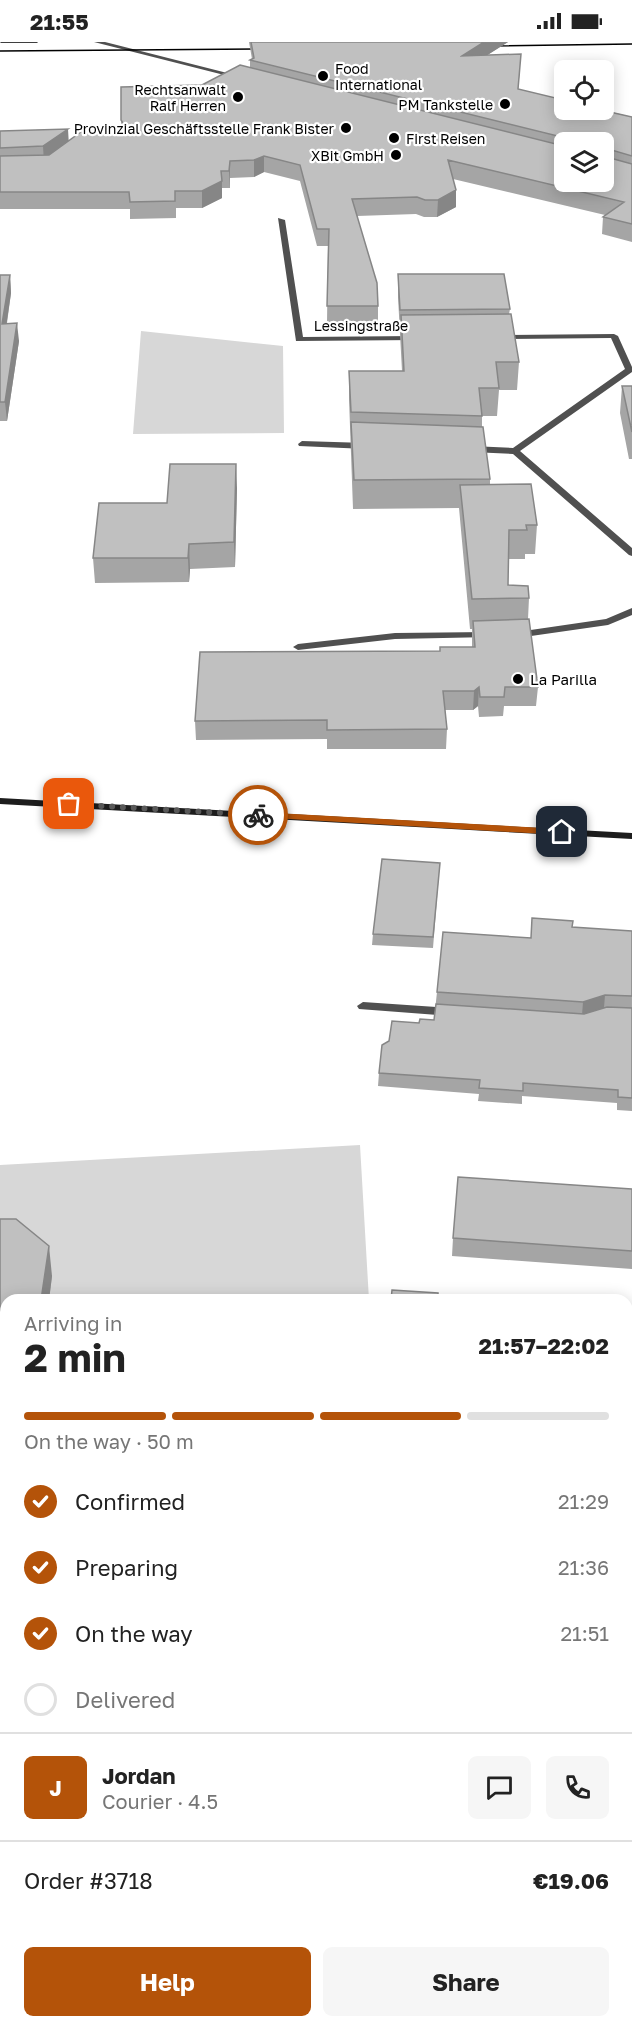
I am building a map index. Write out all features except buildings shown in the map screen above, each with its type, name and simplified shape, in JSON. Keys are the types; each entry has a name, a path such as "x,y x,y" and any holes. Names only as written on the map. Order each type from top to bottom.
{"main road":[{"path":"0,801 632,836"}],"street":[{"path":"96,42 245,79"},
{"name":"Lessingstraße","path":"281,220 299,339 428,338"},
{"path":"456,449 515,451 631,370 614,336 486,337"},
{"path":"302,444 373,446"},
{"path":"515,451 632,553"},
{"path":"511,635 609,622 632,611"},
{"path":"298,647 395,636 499,635"},
{"path":"363,1006 467,1013"}],"shaded area":[{"path":"141,331 283,346 284,433 133,434"},
{"path":"360,1145 369,1294 0,1294 0,1165"}],"tram line":[{"path":"1,42 37,42"},
{"path":"486,46 632,44"},
{"path":"0,51 267,49"}],"way so far":[{"path":"69,804 258,815"}],"place":[{"name":"Food International","path":"323,76"},
{"name":"Rechtsanwalt Ralf Herren","path":"238,97"},
{"name":"PM Tankstelle","path":"505,104"},
{"name":"Provinzial Geschäftsstelle Frank Bister","path":"346,128"},
{"name":"First Reisen","path":"394,138"},
{"name":"XBit GmbH","path":"396,155"},
{"name":"La Parilla","path":"518,679"}],"route":[{"path":"258,815 562,832"}]}
